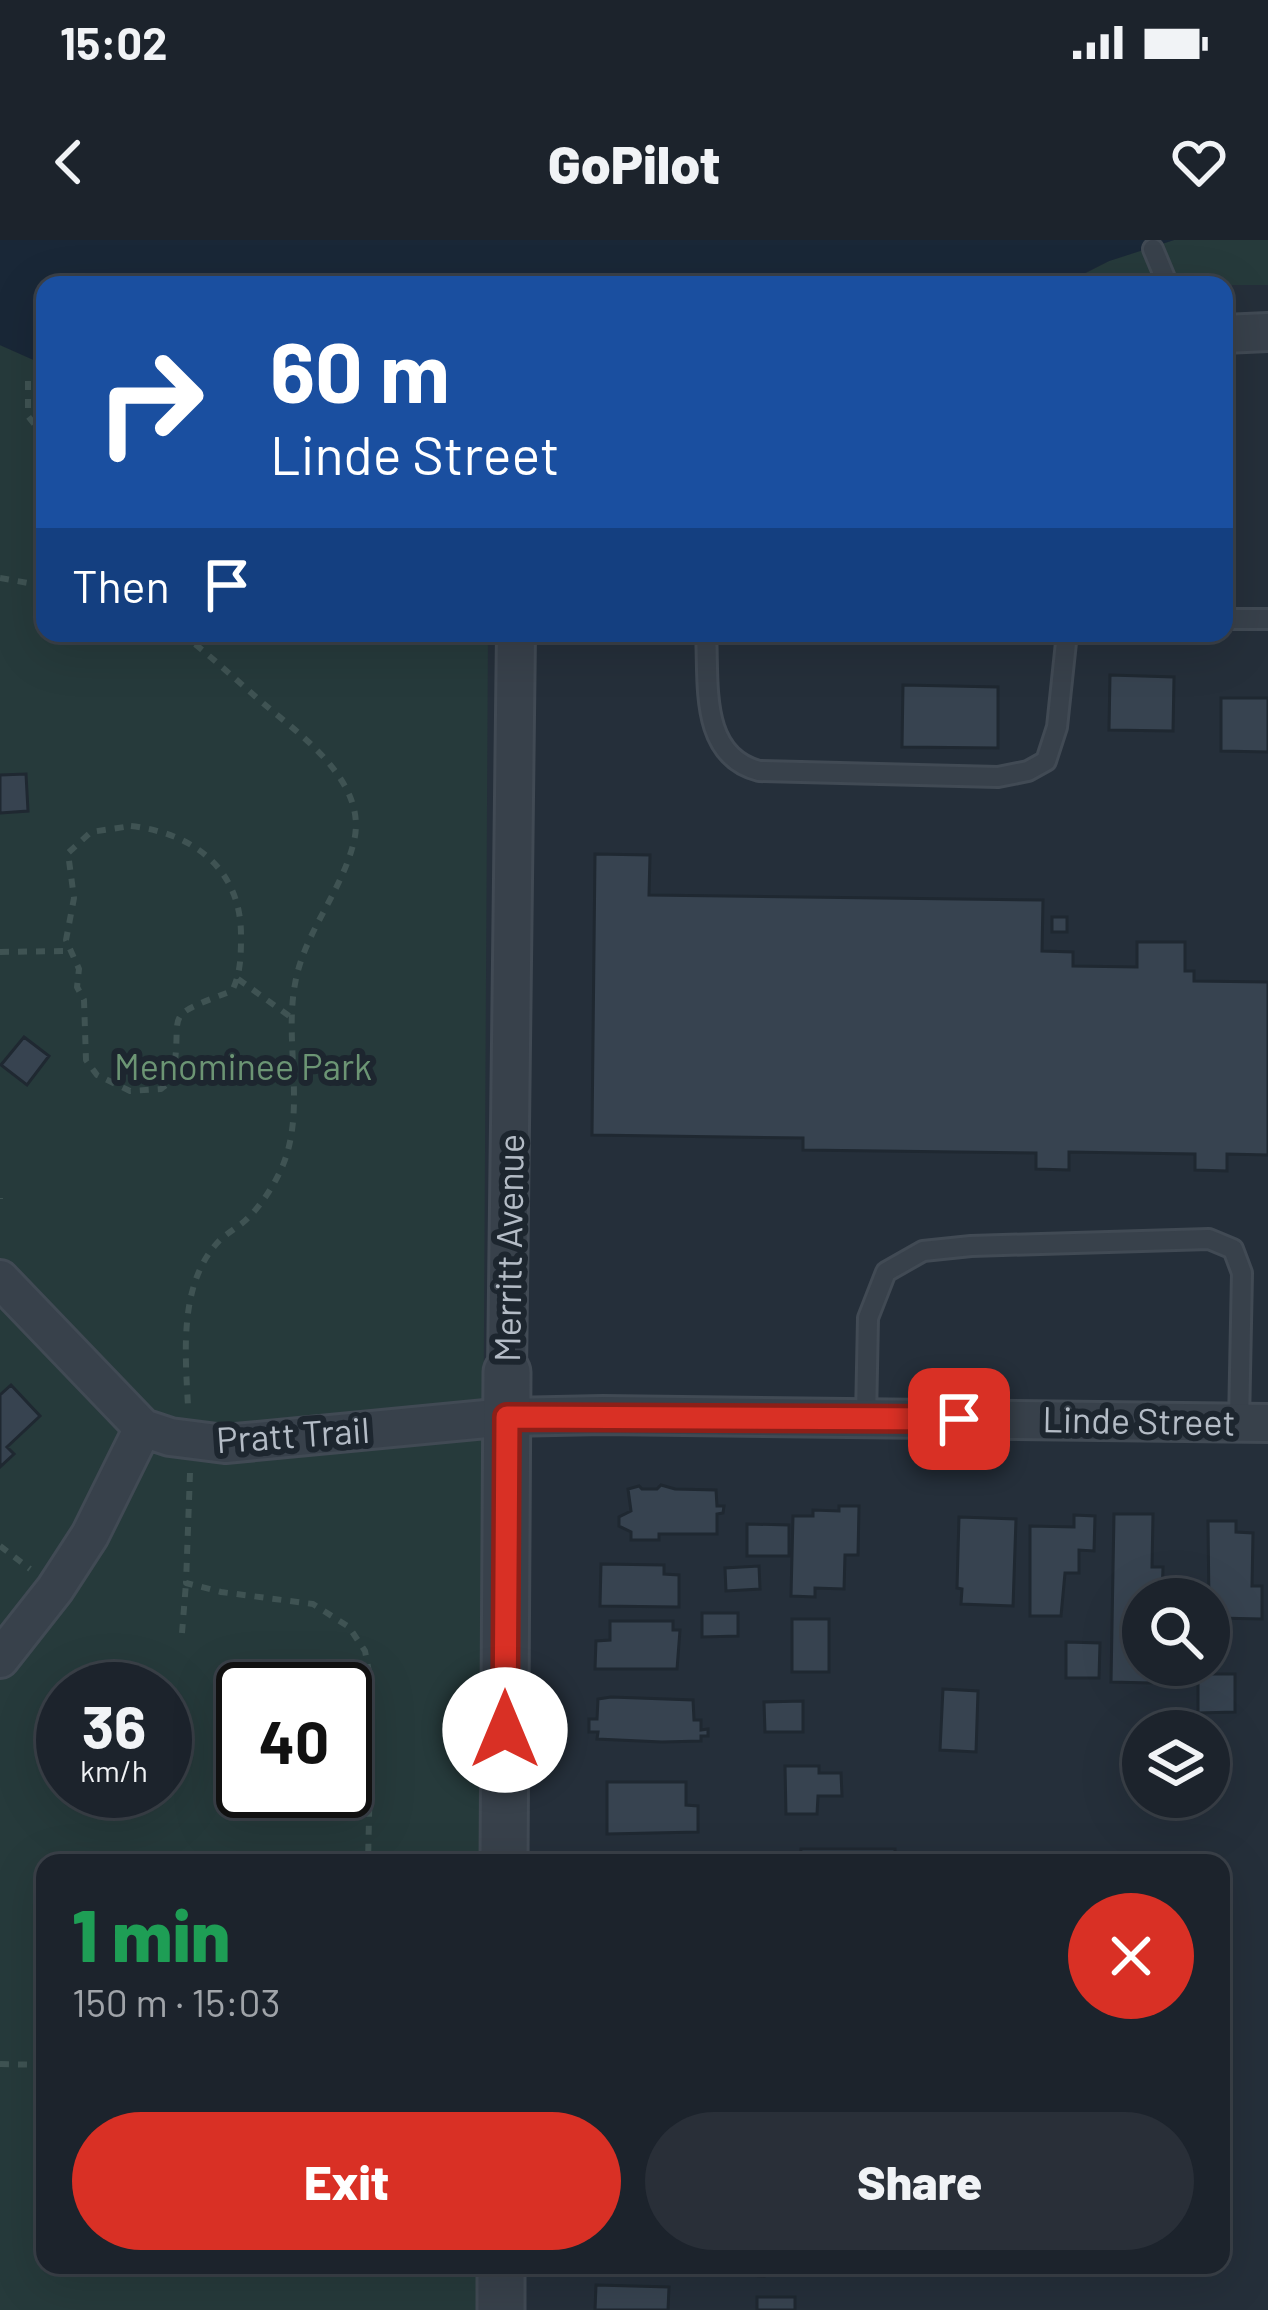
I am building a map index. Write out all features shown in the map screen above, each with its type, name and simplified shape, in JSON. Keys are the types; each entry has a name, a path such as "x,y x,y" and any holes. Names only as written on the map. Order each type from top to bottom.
{"street":[{"path":"1233,334 1268,332"},
{"name":"Merritt Avenue","path":"504,1854 516,642"},
{"path":"0,1279 143,1428 91,1535 4,1646"},
{"name":"Linde Street","path":"507,1395 866,1418 1254,1423"},
{"name":"Pratt Trail","path":"143,1428 190,1441 226,1444 507,1395"},
{"path":"501,2274 501,2310"}],"lane":[{"path":"1153,249 1164,276"},
{"path":"1233,619 1268,619"},
{"path":"706,642 710,713 717,738 740,765 759,770 998,777 1028,772 1046,761 1057,727 1066,642"},
{"path":"866,1418 868,1318 886,1272 923,1251 1209,1239 1233,1249 1242,1274 1254,1423"}],"path":[{"path":"28,381 28,416 36,426"},
{"path":"0,578 36,584"},
{"path":"182,1634 190,1441 186,1354 194,1281 214,1247 268,1194 284,1164 292,1123 292,1018 299,962 354,844 357,821 332,768 306,737 192,642"},
{"path":"131,826 160,830 187,843 229,878 238,899 238,979 232,991 201,1000 178,1017 172,1080 161,1089 130,1091 97,1076 86,1060 79,969 66,940 74,898 67,862 74,844 91,832 131,826"},
{"path":"0,952 70,951"},
{"path":"238,979 292,1018"},
{"path":"186,1583 313,1604 350,1627 365,1651 372,1687 368,1854"},
{"path":"0,2064 36,2066"}],"green space":[{"path":"1174,240 1268,240 1268,285 1233,285 1233,276 1080,276 1109,261"},
{"name":"Menominee Park","path":"0,345 36,361 36,642 488,642 483,1501 490,1854 36,1854 36,2274 498,2274 499,2310 0,2310"}],"water":[{"path":"0,240 1174,240 1079,276 36,276 36,361 0,345"}],"building":[{"path":"1110,675 1174,677 1173,731 1109,730"},
{"path":"903,685 998,687 998,748 902,747"},
{"path":"1221,698 1268,698 1268,752 1221,751"},
{"path":"26,774 28,811 0,813 0,775"},
{"path":"595,854 650,855 649,895 1043,900 1042,951 1073,952 1073,966 1137,967 1137,942 1185,942 1185,971 1194,971 1194,981 1268,982 1268,1155 1227,1154 1227,1171 1195,1170 1195,1154 1069,1152 1069,1170 1036,1169 1036,1153 803,1150 803,1138 592,1135"},
{"path":"1052,917 1067,917 1067,932 1052,932"},
{"path":"24,1037 49,1056 27,1085 1,1065"},
{"path":"11,1385 40,1416 7,1447 14,1454 0,1467 0,1395"},
{"path":"661,1485 716,1490 717,1506 724,1506 723,1513 717,1514 717,1534 659,1534 659,1540 631,1540 631,1532 619,1526 619,1517 631,1511 628,1489"},
{"path":"839,1506 859,1506 858,1555 845,1555 844,1589 815,1588 815,1597 791,1596 793,1516 813,1516 813,1510 839,1511"},
{"path":"1114,1514 1153,1514 1152,1567 1163,1567 1163,1578 1122,1578 1122,1682 1111,1682"},
{"path":"1074,1515 1095,1516 1094,1551 1079,1550 1079,1573 1065,1573 1061,1616 1030,1616 1030,1526 1074,1527"},
{"path":"959,1517 1016,1519 1013,1606 961,1604 962,1589 957,1588"},
{"path":"1208,1521 1236,1521 1236,1532 1253,1533 1252,1586 1262,1586 1262,1619 1230,1618 1230,1578 1209,1578"},
{"path":"747,1524 789,1525 789,1556 747,1556"},
{"path":"601,1564 664,1565 664,1574 679,1575 679,1607 600,1606"},
{"path":"759,1566 760,1589 726,1591 725,1568"},
{"path":"702,1613 738,1613 738,1636 702,1637"},
{"path":"792,1619 829,1619 829,1672 792,1672"},
{"path":"610,1621 673,1621 673,1630 680,1630 677,1669 595,1669 596,1641 610,1640"},
{"path":"1066,1642 1100,1643 1099,1678 1066,1678"},
{"path":"1230,1674 1235,1674 1235,1712 1198,1710 1198,1686 1230,1686"},
{"path":"943,1689 978,1691 976,1752 940,1750"},
{"path":"598,1699 693,1700 694,1720 701,1720 701,1730 708,1729 708,1736 701,1736 701,1741 597,1739 598,1732 589,1732 589,1719 597,1719"},
{"path":"803,1701 803,1732 765,1732 764,1702"},
{"path":"785,1766 819,1766 819,1773 841,1773 842,1796 818,1796 817,1814 786,1814"},
{"path":"607,1782 686,1782 686,1805 698,1806 698,1832 607,1834"},
{"path":"801,1849 895,1849 895,1854 801,1854"},
{"path":"596,2285 669,2287 668,2310 595,2310"},
{"path":"757,2297 795,2297 795,2310 757,2310"}],"route":[{"path":"505,1730 507,1417 959,1419"}]}
